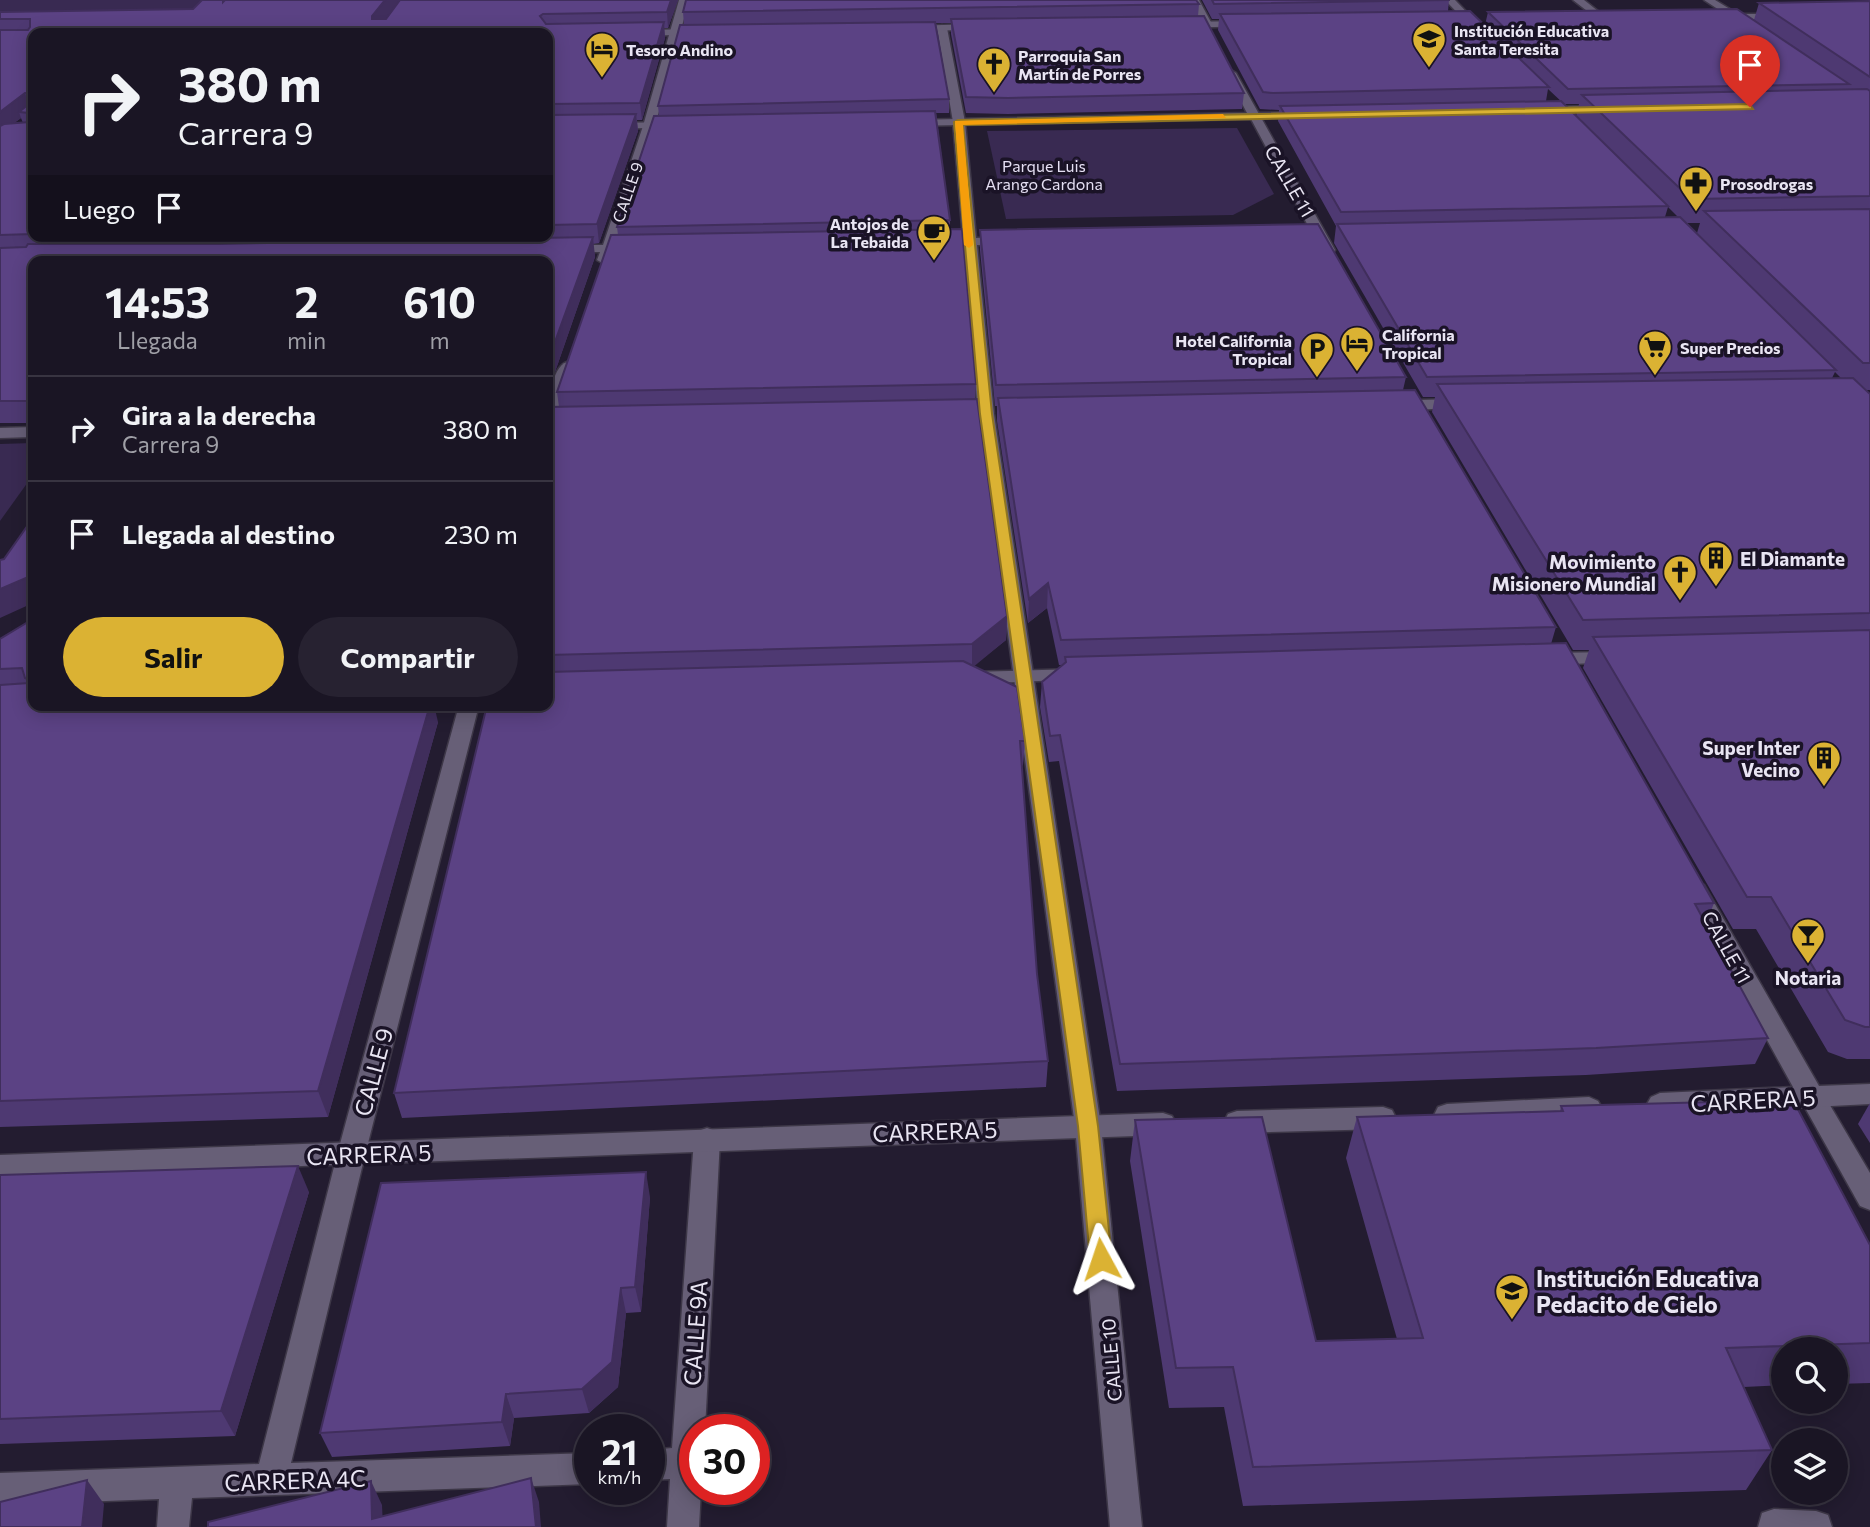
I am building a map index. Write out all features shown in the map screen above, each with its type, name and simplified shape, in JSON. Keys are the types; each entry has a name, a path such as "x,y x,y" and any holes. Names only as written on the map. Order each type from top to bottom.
{"street":[{"name":"CALLE 9","path":"600,273 649,126 684,0"},
{"path":"1194,0 1212,36"},
{"path":"1450,0 1489,41"},
{"path":"1577,0 1603,19"},
{"path":"1709,0 1752,29"},
{"path":"1709,18 1789,17"},
{"path":"1590,19 1616,19"},
{"path":"1456,21 1483,21"},
{"path":"1166,25 1262,24"},
{"path":"893,29 989,27"},
{"name":"CALLE 10","path":"942,28 958,122 986,414 1026,677 1088,1126 1126,1527"},
{"path":"626,33 716,32"},
{"name":"CALLE 11","path":"1224,58 1252,116 1334,259"},
{"path":"1548,100 1567,119"},
{"path":"1530,110 1626,109"},
{"path":"897,123 1322,114"},
{"path":"599,127 691,125"},
{"path":"927,243 1022,241"},
{"path":"553,249 650,247"},
{"path":"553,418 574,347"},
{"path":"1430,428 1409,400 1472,404"},
{"path":"0,433 28,432"},
{"path":"1552,636 1579,683"},
{"path":"1524,660 1632,657"},
{"path":"957,678 1095,674"},
{"name":"CALLE 9","path":"271,1481 351,1156 467,711"},
{"name":"CALLE 11","path":"1688,878 1870,1198"},
{"name":"CARRERA 5","path":"1214,1123 1870,1094"},
{"name":"CARRERA 5","path":"0,1166 351,1156 707,1139 1186,1123"},
{"name":"CALLE 9A","path":"690,1414 707,1139"},
{"name":"CARRERA 4C","path":"0,1489 574,1469"},
{"path":"173,1527 177,1484"},
{"name":"CALLE 9A","path":"682,1527 684,1505"},
{"path":"1774,1525 1816,1527"}],"green space":[{"path":"0,0 325,0 232,28 28,28 28,35 0,35"},
{"name":"Parque Luis Arango Cardona","path":"1237,128 1274,194 1233,215 1006,219 987,131"},
{"path":"28,443 28,482 0,521 0,444"}],"building":[{"path":"202,0 385,0 372,19 386,19 400,0 671,0 667,12 540,16 546,24 664,22 640,103 553,104 553,28 29,28 30,19 0,19 0,12 193,9"},
{"path":"686,0 1196,0 1199,4 683,12"},
{"path":"1212,0 1450,0 1214,4"},
{"path":"1870,1 1870,77 1759,3"},
{"path":"1737,9 1849,84 1568,89 1488,12"},
{"path":"1470,11 1549,87 1263,92 1220,14"},
{"path":"1204,16 1244,93 966,97 951,19"},
{"path":"935,22 949,99 658,106 680,25"},
{"path":"0,30 28,30 28,93 0,112"},
{"path":"1870,91 1870,196 1691,199 1582,95"},
{"path":"1561,101 1668,206 1341,212 1280,106"},
{"path":"28,105 28,113 19,112"},
{"path":"935,111 950,220 617,227 654,116"},
{"path":"636,114 597,224 553,225 553,115"},
{"path":"28,122 28,234 0,235 0,126"},
{"path":"1870,209 1870,363 1863,363 1704,211"},
{"path":"1680,217 1836,370 1427,377 1337,224"},
{"path":"1318,224 1406,377 996,385 980,230"},
{"path":"962,229 976,384 557,392 611,235"},
{"path":"593,237 553,347 553,256 28,256 28,401 0,401 0,248 26,247 28,244 553,242 553,238"},
{"path":"1853,378 1870,394 1870,613 1583,620 1437,384"},
{"path":"1415,390 1556,627 1061,640 1048,583 1029,599 998,398"},
{"path":"977,399 1007,616 972,644 553,655 553,407"},
{"path":"28,525 28,577 0,589 0,560 4,559"},
{"path":"28,622 28,679 22,668 0,669 0,639"},
{"path":"1870,630 1870,1027 1865,1027 1845,1020 1771,897 1747,897 1593,637"},
{"path":"1566,643 1714,903 1695,904 1768,1038 1596,1048 1120,1064 1060,735 1050,736 1042,682 1066,662 1065,657"},
{"path":"963,661 1017,687 1025,741 1020,741 1037,974 1048,1061 394,1093 486,711 553,711 553,672"},
{"path":"28,683 28,711 428,711 318,1091 0,1101 0,685"},
{"name":"Institución Educativa Pedacito de Cielo","path":"1793,1100 1870,1245 1870,1343 1848,1344 1848,1337 1771,1337 1771,1346 1726,1348 1771,1450 1253,1467 1233,1367 1176,1368 1135,1120 1262,1117 1316,1341 1423,1338 1357,1117 1563,1111 1561,1106"},
{"path":"298,1166 221,1411 0,1419 0,1175"},
{"path":"646,1172 635,1287 621,1288 612,1362 582,1389 506,1394 502,1422 320,1433 381,1183"},
{"path":"531,1478 536,1527 208,1527 208,1522 371,1481 372,1519"},
{"path":"87,1480 82,1527 0,1527 0,1502"}],"slow traffic":[{"path":"969,245 958,122 1223,116"}],"place":[{"name":"Institución Educativa Santa Teresita","path":"1429,69"},
{"name":"Tesoro Andino","path":"602,79"},
{"name":"Parroquia San Martín de Porres","path":"994,94"},
{"name":"Prosodrogas","path":"1696,213"},
{"name":"Antojos de La Tebaida","path":"934,262"},
{"name":"California Tropical","path":"1357,373"},
{"name":"Super Precios","path":"1655,377"},
{"name":"Hotel California Tropical","path":"1317,379"},
{"name":"El Diamante","path":"1716,588"},
{"name":"Movimiento Misionero Mundial","path":"1680,602"},
{"name":"Super Inter Vecino","path":"1824,788"},
{"name":"Notaria","path":"1808,965"},
{"name":"Institución Educativa Pedacito de Cielo","path":"1512,1321"}],"route":[{"path":"1101,1259 1088,1126 1026,677 986,414 958,122 1750,107"}]}
